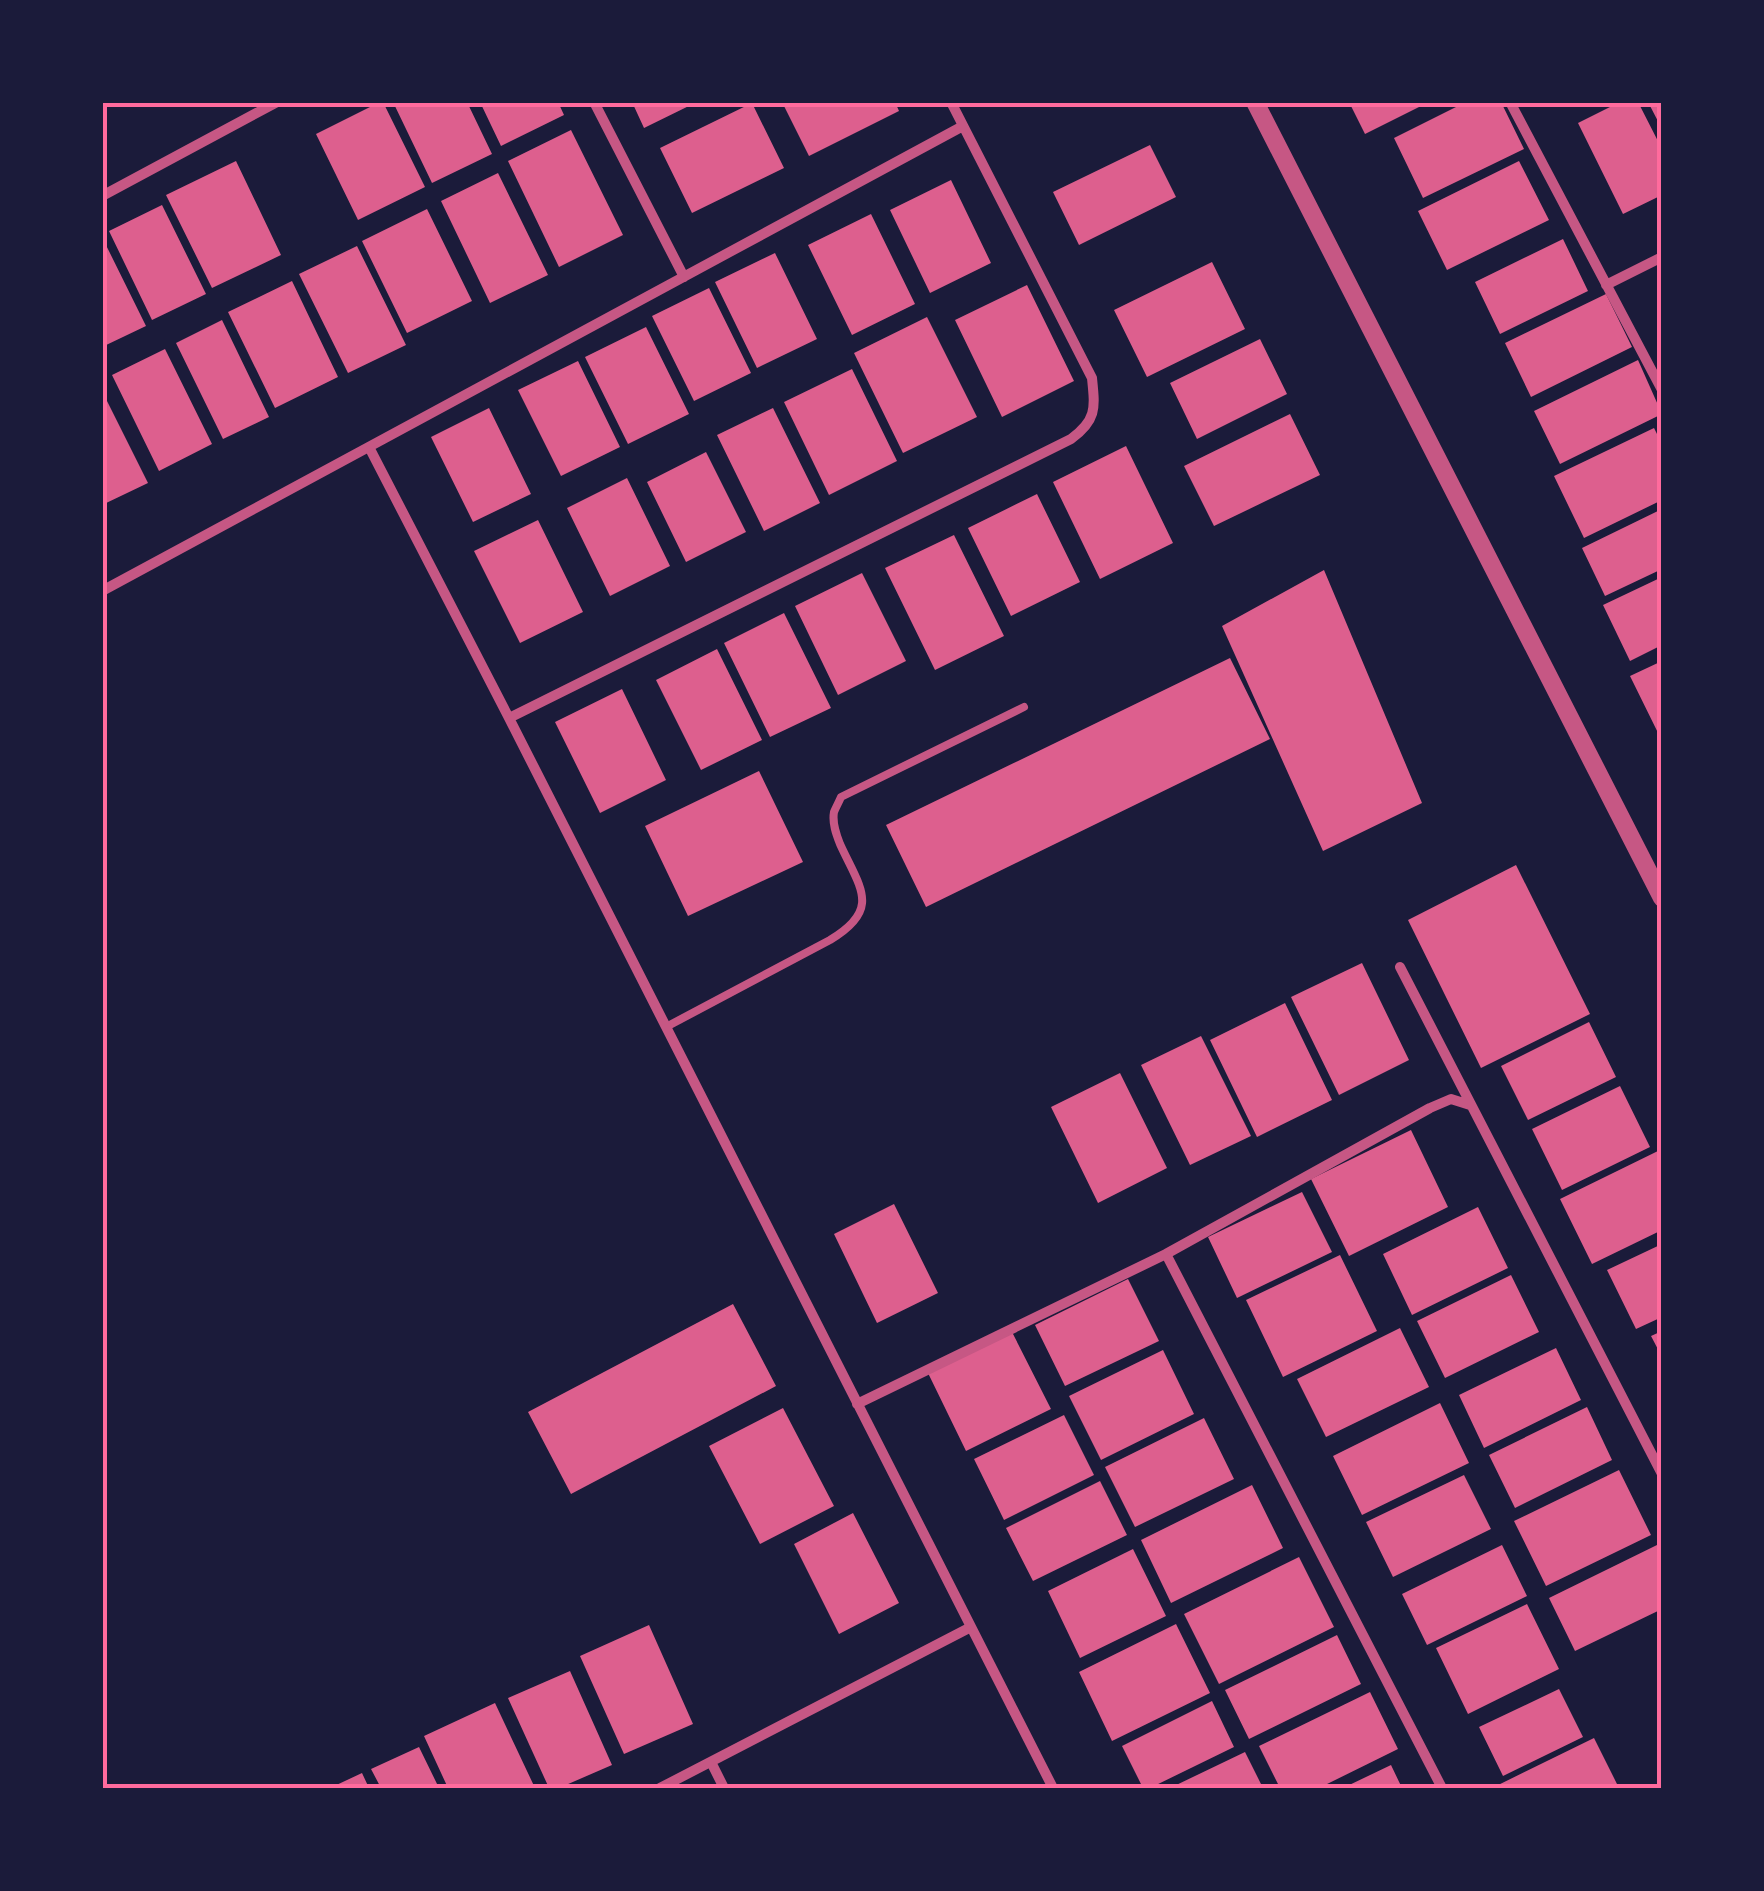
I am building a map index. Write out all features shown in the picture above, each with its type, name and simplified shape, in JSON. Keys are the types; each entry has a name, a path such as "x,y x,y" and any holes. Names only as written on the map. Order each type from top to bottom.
{"street":[{"path":"102,196 277,102"},
{"path":"594,102 684,277"},
{"path":"510,718 1072,439 1086,428 1094,407 1092,378 951,102"},
{"path":"1254,102 1662,898"},
{"path":"1510,102 1662,390"},
{"path":"102,591 963,126"},
{"path":"1606,285 1662,257"},
{"path":"368,447 510,718 1053,1788"},
{"path":"1400,968 1662,1474"},
{"path":"857,1404 1166,1254 1430,1108 1451,1099 1470,1104"},
{"path":"1166,1254 1442,1788"},
{"path":"660,1788 971,1627"},
{"path":"711,1762 724,1788"}],"lane":[{"path":"666,1027 830,940 859,915 863,897 835,831 833,814 841,797 1024,707"}],"building":[{"path":"380,102 425,187 358,220 316,134"},
{"path":"393,102 467,102 492,154 432,183"},
{"path":"480,102 558,102 564,115 501,146"},
{"path":"632,102 697,102 644,128"},
{"path":"782,102 895,102 899,111 809,156"},
{"path":"1349,102 1429,102 1365,134"},
{"path":"1466,102 1501,102 1524,149 1423,198 1394,138"},
{"path":"1620,102 1638,102 1662,149 1662,195 1623,214 1578,123"},
{"path":"1648,102 1662,102 1662,129"},
{"path":"752,103 784,168 692,213 660,148"},
{"path":"571,130 623,235 559,267 508,161"},
{"path":"1150,145 1176,197 1079,245 1053,192"},
{"path":"236,161 281,255 212,288 166,195"},
{"path":"1519,161 1549,220 1447,270 1418,211"},
{"path":"498,173 548,275 490,303 441,201"},
{"path":"951,180 991,263 930,293 890,210"},
{"path":"162,205 206,294 152,320 109,231"},
{"path":"427,209 472,301 407,333 362,241"},
{"path":"871,214 915,304 852,335 808,245"},
{"path":"102,237 146,326 102,347"},
{"path":"1563,239 1588,291 1500,334 1475,282"},
{"path":"357,246 406,345 348,373 299,274"},
{"path":"775,253 817,339 757,368 715,282"},
{"path":"1212,262 1245,329 1147,377 1114,310"},
{"path":"292,281 338,377 275,408 228,312"},
{"path":"1027,285 1074,381 1002,417 955,320"},
{"path":"709,288 751,373 694,401 652,316"},
{"path":"1606,294 1632,347 1531,397 1505,343"},
{"path":"927,317 977,417 903,453 854,353"},
{"path":"222,320 269,417 223,439 176,343"},
{"path":"646,327 689,414 628,444 585,357"},
{"path":"1260,339 1287,394 1197,439 1170,383"},
{"path":"165,349 212,444 159,471 112,375"},
{"path":"1638,360 1662,414 1560,464 1534,411"},
{"path":"578,361 620,447 561,476 518,390"},
{"path":"852,369 897,461 829,495 784,402"},
{"path":"102,391 148,483 102,505"},
{"path":"489,408 531,494 473,522 431,437"},
{"path":"773,408 820,503 764,531 717,435"},
{"path":"1290,414 1320,475 1214,526 1184,466"},
{"path":"1654,428 1662,444 1662,500 1584,538 1554,476"},
{"path":"1126,446 1173,543 1100,579 1053,482"},
{"path":"706,452 746,532 686,562 647,482"},
{"path":"627,478 670,566 610,596 567,508"},
{"path":"1037,494 1080,582 1011,616 968,528"},
{"path":"1662,509 1662,569 1605,596 1582,548"},
{"path":"538,520 583,612 520,643 474,551"},
{"path":"954,535 1004,636 935,670 885,568"},
{"path":"1324,570 1422,803 1323,851 1222,626"},
{"path":"862,573 906,661 838,695 795,606"},
{"path":"1662,577 1662,645 1630,661 1603,605"},
{"path":"784,613 831,708 770,737 724,643"},
{"path":"717,649 762,740 701,770 656,680"},
{"path":"1230,658 1270,739 926,907 886,825"},
{"path":"1662,661 1662,741 1630,676"},
{"path":"622,689 666,780 600,813 555,722"},
{"path":"759,771 803,862 688,916 645,826"},
{"path":"1516,865 1590,1014 1481,1068 1408,920"},
{"path":"1362,963 1409,1060 1339,1095 1291,997"},
{"path":"1285,1003 1332,1100 1257,1137 1210,1040"},
{"path":"1589,1022 1616,1077 1528,1120 1501,1066"},
{"path":"1201,1036 1251,1136 1190,1165 1141,1065"},
{"path":"1120,1073 1167,1168 1098,1203 1051,1107"},
{"path":"1620,1086 1650,1147 1562,1190 1532,1129"},
{"path":"1411,1130 1448,1207 1349,1256 1311,1179"},
{"path":"1660,1150 1662,1230 1592,1264 1560,1199"},
{"path":"1302,1192 1332,1252 1237,1298 1208,1237"},
{"path":"894,1204 938,1293 877,1323 834,1234"},
{"path":"1478,1207 1508,1268 1412,1315 1383,1254"},
{"path":"1662,1244 1662,1317 1636,1329 1607,1270"},
{"path":"1340,1255 1377,1331 1283,1377 1246,1300"},
{"path":"1511,1275 1539,1332 1445,1378 1417,1321"},
{"path":"1128,1279 1159,1341 1065,1386 1035,1325"},
{"path":"733,1304 776,1386 571,1494 528,1412"},
{"path":"1400,1328 1429,1387 1326,1437 1297,1379"},
{"path":"1662,1331 1662,1357 1651,1336"},
{"path":"1012,1332 1051,1409 966,1451 928,1373"},
{"path":"1556,1348 1581,1400 1484,1448 1459,1395"},
{"path":"1163,1350 1194,1414 1101,1460 1069,1396"},
{"path":"1440,1403 1469,1463 1362,1515 1333,1456"},
{"path":"1587,1407 1612,1460 1515,1508 1489,1455"},
{"path":"783,1408 834,1506 760,1544 709,1446"},
{"path":"1064,1415 1094,1475 1004,1520 974,1459"},
{"path":"1204,1418 1234,1479 1135,1527 1105,1467"},
{"path":"1619,1470 1651,1535 1546,1586 1514,1521"},
{"path":"1464,1475 1491,1529 1393,1577 1366,1522"},
{"path":"1100,1481 1127,1535 1033,1581 1006,1528"},
{"path":"1252,1485 1283,1548 1171,1603 1141,1540"},
{"path":"853,1513 899,1603 839,1634 794,1544"},
{"path":"1502,1545 1527,1596 1427,1645 1402,1594"},
{"path":"1657,1545 1662,1555 1662,1609 1575,1651 1549,1598"},
{"path":"1133,1549 1166,1616 1080,1658 1048,1591"},
{"path":"1299,1557 1334,1627 1219,1684 1184,1614"},
{"path":"1527,1604 1559,1669 1468,1714 1436,1648"},
{"path":"1176,1624 1210,1693 1112,1741 1079,1672"},
{"path":"649,1625 693,1724 624,1754 580,1656"},
{"path":"1337,1635 1361,1684 1249,1739 1225,1690"},
{"path":"570,1671 612,1765 559,1788 549,1788 508,1698"},
{"path":"1559,1689 1583,1737 1503,1776 1479,1727"},
{"path":"1370,1692 1398,1749 1319,1788 1280,1788 1259,1746"},
{"path":"1212,1701 1234,1747 1143,1788 1122,1746"},
{"path":"495,1703 535,1788 448,1788 424,1736"},
{"path":"1594,1738 1619,1788 1492,1788"},
{"path":"419,1747 439,1788 381,1788 371,1769"},
{"path":"1245,1752 1263,1788 1170,1788"},
{"path":"1391,1765 1402,1788 1343,1788"},
{"path":"362,1773 369,1788 330,1788"}]}
